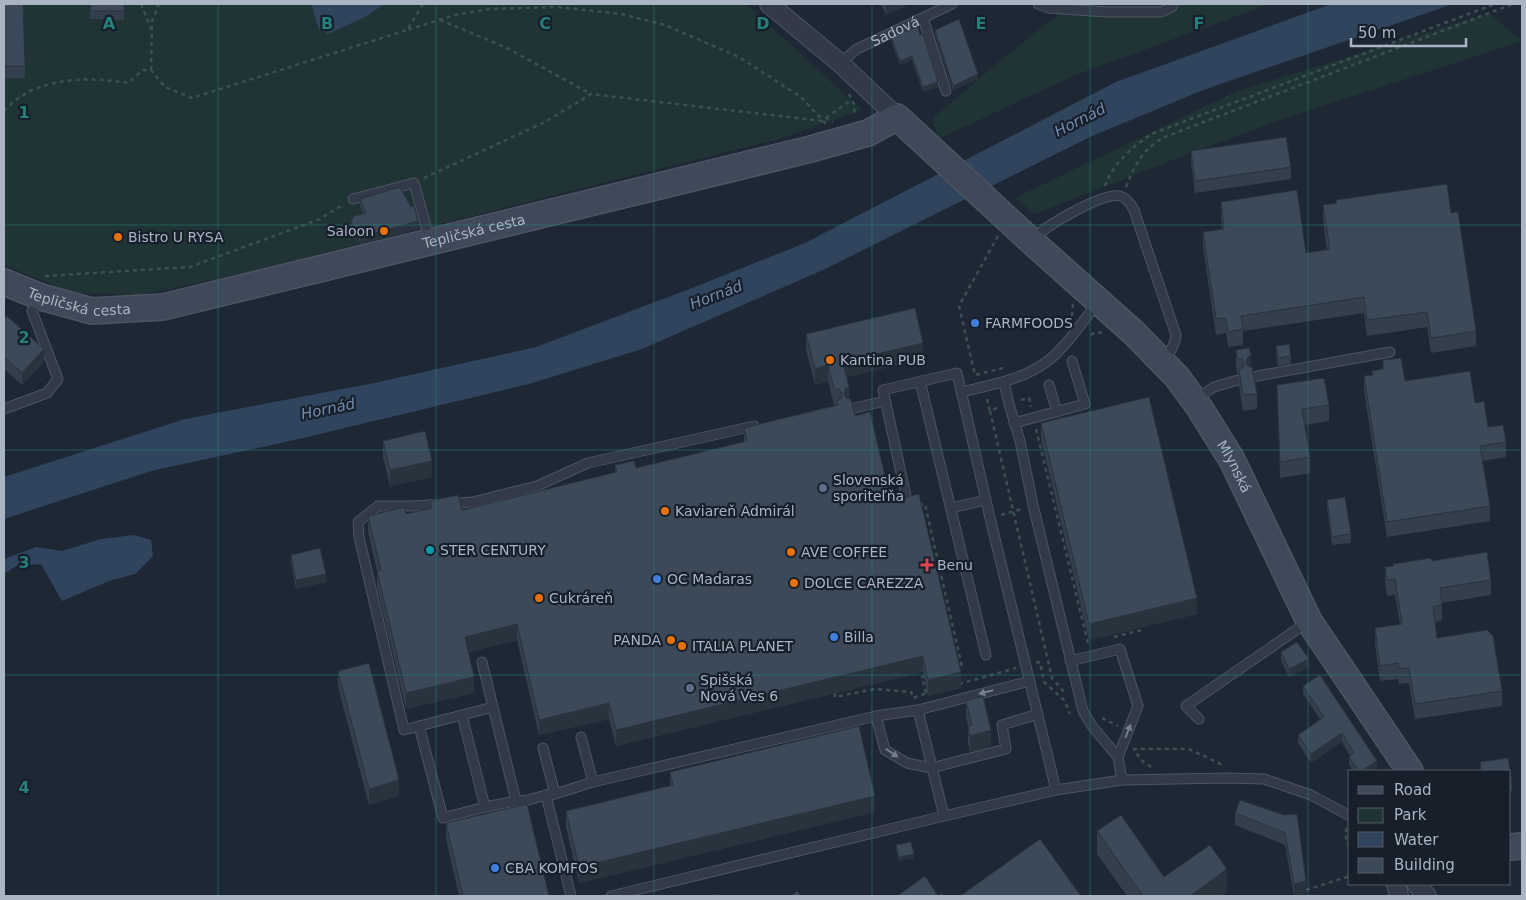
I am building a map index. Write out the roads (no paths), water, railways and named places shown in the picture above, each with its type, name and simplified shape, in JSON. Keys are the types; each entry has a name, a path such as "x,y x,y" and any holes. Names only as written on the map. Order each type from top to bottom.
{"street":[{"path":"769,4 840,64 897,117"},
{"name":"Mlynská","path":"897,117 1163,360 1194,400 1232,460 1309,621 1409,770"},
{"name":"Tepličská cesta","path":"4,282 41,286 92,312 163,307 808,150 868,133 897,117"},
{"path":"1417,885 1427,896"}],"lane":[{"name":"Sadová","path":"840,64 857,49 952,4"},
{"path":"1038,4 1048,8 1074,6 1106,12 1161,12 1172,7 1173,4"},
{"path":"923,18 946,91"},
{"path":"352,198 414,182 430,242"},
{"path":"1031,241 1048,225 1100,199 1110,196 1123,197 1129,202 1134,210 1176,334 1176,342 1172,351 1163,360"},
{"path":"4,409 47,393 58,379 32,311 41,286"},
{"path":"962,392 1004,382 1045,363 1056,354 1098,301"},
{"path":"1252,377 1390,352"},
{"path":"1014,423 1085,404 1072,361"},
{"path":"912,505 883,390 957,373 1056,790"},
{"path":"1194,400 1214,387 1238,380"},
{"path":"920,381 986,655"},
{"path":"1004,382 1020,441 1033,505 1083,711 1092,726 1118,757 1122,780"},
{"path":"1049,385 1057,412"},
{"path":"850,408 885,401"},
{"path":"494,707 404,730 359,537 358,522 378,506 415,506 473,502 537,486 588,463 768,423"},
{"path":"951,508 986,500"},
{"path":"1199,719 1186,706 1309,621"},
{"path":"1070,661 1120,649 1138,706 1118,757"},
{"path":"482,662 516,800"},
{"path":"419,726 443,818 516,800 528,800 550,795 592,782 876,716 918,710 1030,681"},
{"path":"918,710 944,816"},
{"path":"876,716 885,750 907,763 931,768 1006,749 1002,726 1038,714"},
{"path":"462,715 485,808"},
{"path":"581,737 592,782"},
{"path":"543,748 550,795 571,896"},
{"path":"611,896 1056,790 1122,780 1264,779 1311,795 1348,819"}],"water":[{"path":"311,4 384,4 367,16 328,34 319,29"},
{"name":"Hornád","path":"1331,4 1453,4 1203,90 1090,137 823,270 642,349 529,384 303,438 151,471 4,519 4,477 185,419 374,383 536,347 805,243 1116,82"},
{"path":"134,535 151,540 153,556 135,574 109,581 62,601 41,564 16,566 4,574 4,559 36,547 62,551 101,539"}],"place":[{"name":"Saloon","path":"384,231"},
{"name":"Bistro U RYSA","path":"118,237"},
{"name":"FARMFOODS","path":"975,323"},
{"name":"Kantina PUB","path":"830,360"},
{"name":"Slovenská sporiteľňa","path":"823,488"},
{"name":"Kaviareň Admirál","path":"665,511"},
{"name":"STER CENTURY","path":"430,550"},
{"name":"AVE COFFEE","path":"791,552"},
{"name":"Benu","path":"927,565"},
{"name":"OC Madaras","path":"657,579"},
{"name":"DOLCE CAREZZA","path":"794,583"},
{"name":"Cukráreň","path":"539,598"},
{"name":"Billa","path":"834,637"},
{"name":"PANDA","path":"671,640"},
{"name":"ITALIA PLANET","path":"682,646"},
{"name":"Spišská Nová Ves 6","path":"690,688"},
{"name":"CBA KOMFOS","path":"495,868"}]}
